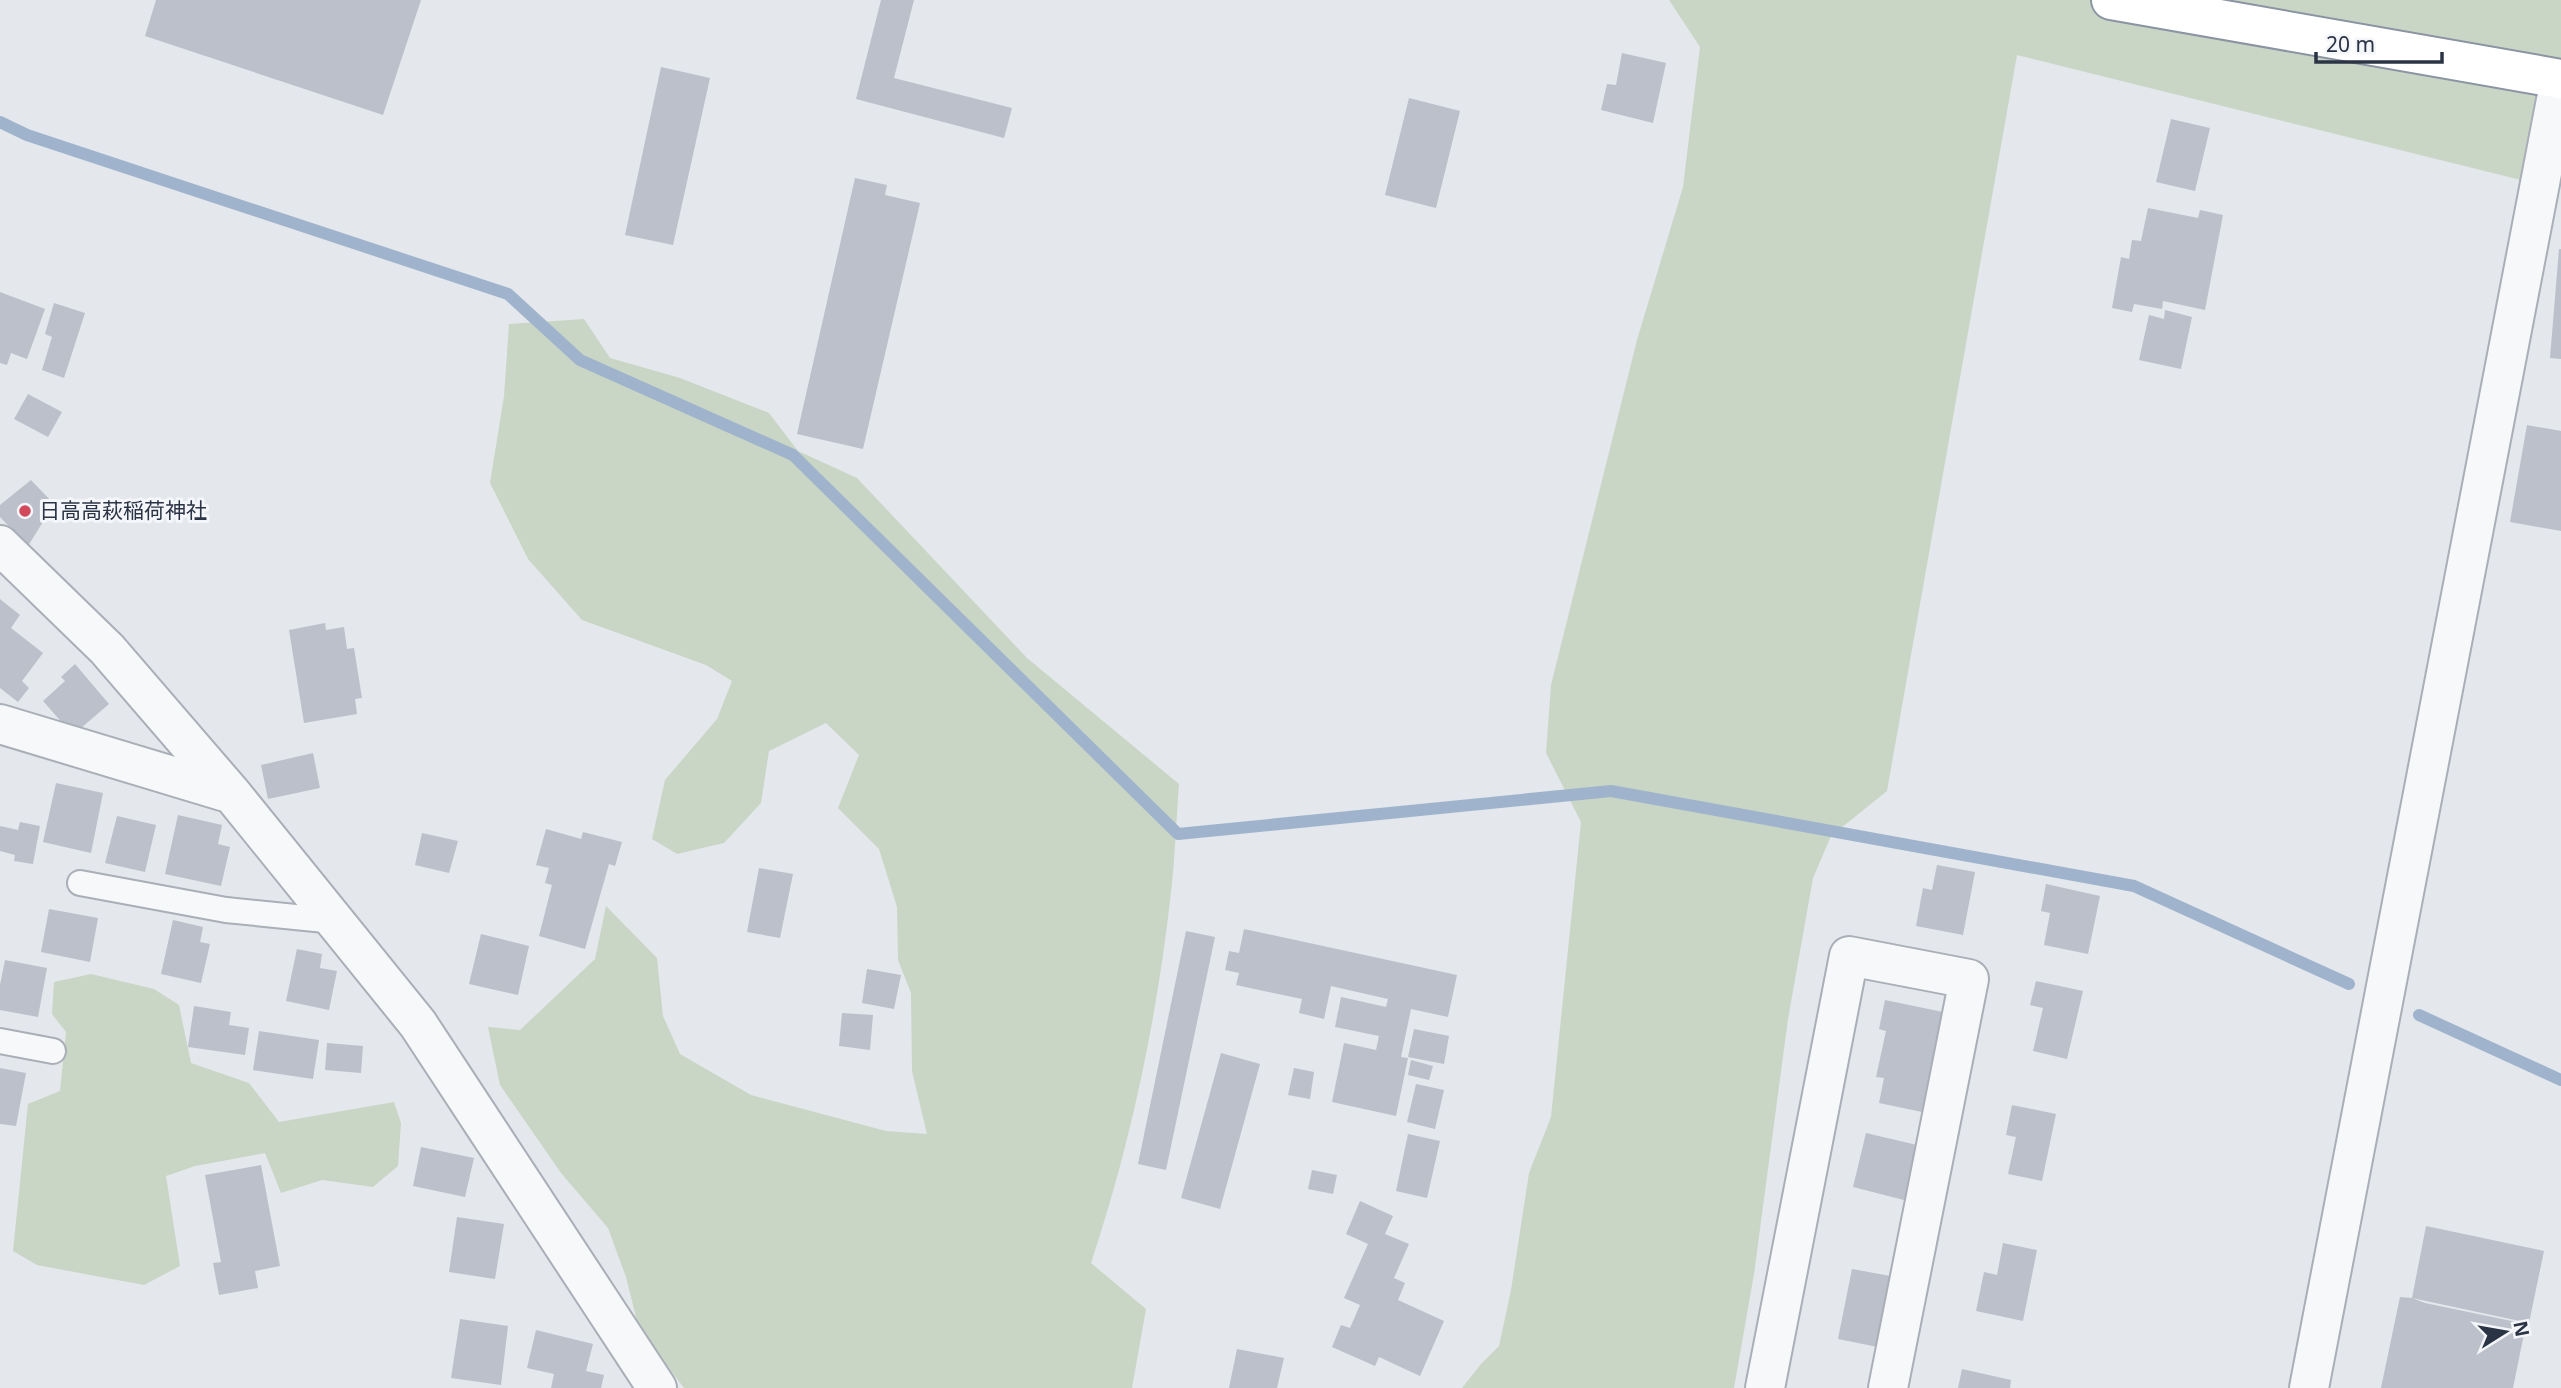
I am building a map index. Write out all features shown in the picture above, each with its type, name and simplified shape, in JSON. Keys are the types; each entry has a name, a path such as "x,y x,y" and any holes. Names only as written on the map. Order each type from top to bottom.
{"highway":[{"path":"2110,0 2560,79"}],"street":[{"path":"2309,1388 2560,79"},
{"path":"0,545 107,649 232,794 418,1024 657,1388"},
{"path":"0,724 232,794"},
{"path":"1765,1388 1849,956 1969,979 1888,1388"}],"lane":[{"path":"80,883 226,910 335,921"},
{"path":"0,1041 53,1051"}],"green space":[{"path":"1669,0 2561,0 2561,184 2521,180 2017,55 1887,791 1831,836 1813,878 1788,1019 1754,1274 1734,1388 1462,1388 1499,1346 1511,1290 1529,1173 1551,1117 1581,822 1546,753 1551,685 1637,340 1683,187 1700,47"},
{"path":"584,319 610,358 680,378 769,413 798,451 857,478 1027,658 1179,784 1170,901 1149,1038 1118,1174 1091,1263 1146,1309 1132,1388 684,1388 639,1329 626,1277 608,1228 561,1173 500,1085 488,1027 520,1030 595,959 606,906 657,958 663,1016 680,1054 751,1095 886,1131 927,1134 912,1071 911,993 898,960 897,907 879,849 838,808 859,755 826,723 769,751 761,803 724,843 677,854 652,839 665,780 717,719 732,681 706,665 582,620 528,559 490,483 504,396 509,324"},
{"path":"91,974 154,989 179,1005 191,1063 249,1083 279,1122 394,1102 401,1123 398,1166 373,1187 322,1180 281,1193 265,1153 195,1166 166,1176 180,1266 144,1285 37,1265 13,1251 28,1104 60,1091 66,1032 52,1014 54,982"}],"building":[{"path":"156,0 421,0 383,115 145,36"},
{"path":"881,0 914,0 894,78 1012,108 1004,138 856,99"},
{"path":"1622,53 1666,63 1653,123 1601,110 1607,84 1616,85"},
{"path":"661,67 710,78 673,245 625,235"},
{"path":"1409,98 1460,111 1436,208 1385,195"},
{"path":"2171,119 2210,128 2195,191 2156,182"},
{"path":"855,178 887,185 885,195 920,203 863,449 797,434"},
{"path":"2148,208 2198,218 2200,210 2223,215 2205,310 2163,301 2162,309 2134,304 2132,312 2112,308 2121,257 2129,259 2132,240 2141,241"},
{"path":"2561,249 2561,359 2550,358"},
{"path":"0,292 45,309 27,359 11,353 7,365 0,363"},
{"path":"54,303 85,313 64,378 42,370 52,337 45,334"},
{"path":"2165,310 2192,317 2181,369 2139,360 2149,315 2164,319"},
{"path":"28,394 62,412 48,437 14,419"},
{"path":"2527,425 2561,431 2561,531 2510,522"},
{"name":"日高高萩稲荷神社","path":"31,480 54,504 28,546 0,517 0,505"},
{"path":"0,599 20,615 11,628 43,653 22,681 29,688 18,702 0,688"},
{"path":"325,623 326,630 344,627 347,649 354,648 362,698 355,699 357,714 304,723 289,630"},
{"path":"75,664 109,704 73,735 43,701 65,681 61,677"},
{"path":"313,753 320,788 268,799 261,765"},
{"path":"56,783 103,793 91,853 43,842"},
{"path":"178,815 222,825 218,844 230,847 221,886 165,874"},
{"path":"117,816 156,825 145,872 105,863"},
{"path":"20,822 40,826 33,864 14,861 15,855 0,851 0,826 18,830"},
{"path":"546,829 581,839 583,832 622,842 615,866 609,864 585,949 539,936 552,885 545,883 549,868 536,865"},
{"path":"422,833 458,841 449,873 415,865"},
{"path":"1937,865 1975,872 1963,935 1916,926 1923,888 1932,890"},
{"path":"759,868 793,874 780,938 747,932"},
{"path":"2046,884 2100,896 2088,954 2044,945 2050,913 2041,911"},
{"path":"49,909 98,918 90,962 41,952"},
{"path":"173,920 203,927 200,942 210,944 201,983 161,974"},
{"path":"1244,929 1457,975 1448,1017 1411,1009 1401,1057 1408,1058 1396,1116 1332,1102 1344,1043 1376,1050 1379,1036 1335,1027 1341,997 1386,1007 1388,999 1331,986 1324,1019 1299,1013 1302,999 1236,985 1239,973 1225,970 1229,951 1239,953"},
{"path":"1186,931 1215,937 1166,1170 1138,1164"},
{"path":"481,934 529,946 518,995 469,984"},
{"path":"297,949 322,954 320,968 337,971 329,1010 286,1001"},
{"path":"5,960 47,968 38,1017 0,1010 0,985"},
{"path":"867,969 901,975 894,1009 862,1003"},
{"path":"2036,981 2083,991 2067,1059 2033,1051 2043,1008 2030,1005"},
{"path":"1885,1000 1943,1012 1922,1112 1879,1103 1884,1078 1876,1077 1886,1031 1879,1029"},
{"path":"194,1006 231,1012 229,1025 249,1028 245,1055 188,1047"},
{"path":"842,1013 873,1015 870,1050 839,1046"},
{"path":"1414,1029 1449,1036 1444,1064 1408,1057"},
{"path":"259,1031 319,1040 313,1079 253,1070"},
{"path":"327,1043 363,1046 361,1073 325,1070"},
{"path":"1221,1053 1260,1064 1220,1209 1181,1198"},
{"path":"1411,1060 1433,1066 1429,1080 1408,1075"},
{"path":"0,1068 26,1073 16,1126 0,1124"},
{"path":"1294,1068 1314,1072 1310,1099 1288,1095"},
{"path":"1416,1084 1444,1090 1435,1129 1407,1122"},
{"path":"2012,1105 2056,1114 2042,1181 2008,1174 2016,1137 2006,1135"},
{"path":"1866,1133 1917,1145 1904,1200 1853,1187"},
{"path":"1408,1134 1440,1141 1427,1198 1396,1191"},
{"path":"421,1147 474,1158 465,1197 413,1186"},
{"path":"261,1165 280,1266 255,1271 258,1288 219,1295 213,1263 221,1262 205,1175"},
{"path":"1312,1170 1337,1175 1333,1194 1308,1189"},
{"path":"1360,1201 1393,1216 1385,1234 1409,1244 1394,1278 1405,1283 1398,1300 1444,1321 1420,1376 1379,1357 1375,1366 1332,1347 1341,1325 1350,1328 1360,1305 1344,1298 1368,1244 1346,1234"},
{"path":"457,1217 504,1224 495,1279 449,1272"},
{"path":"2426,1226 2544,1251 2529,1323 2412,1298"},
{"path":"2003,1243 2037,1250 2023,1321 1976,1311 1984,1272 1997,1275"},
{"path":"1852,1269 1896,1277 1883,1348 1838,1339"},
{"path":"2400,1297 2526,1324 2513,1388 2381,1388"},
{"path":"460,1319 508,1326 501,1385 451,1378"},
{"path":"536,1330 593,1344 586,1371 604,1375 601,1388 551,1388 554,1374 527,1368"},
{"path":"1237,1349 1284,1358 1277,1388 1229,1388"},
{"path":"1962,1369 2011,1380 2010,1388 1958,1388"}],"waterway":[{"path":"0,122 27,135 508,294 580,360 793,455 1178,834 1611,791 2134,886 2349,984"},
{"path":"2419,1015 2561,1080"}],"place":[{"name":"日高高萩稲荷神社","path":"25,511"}]}
